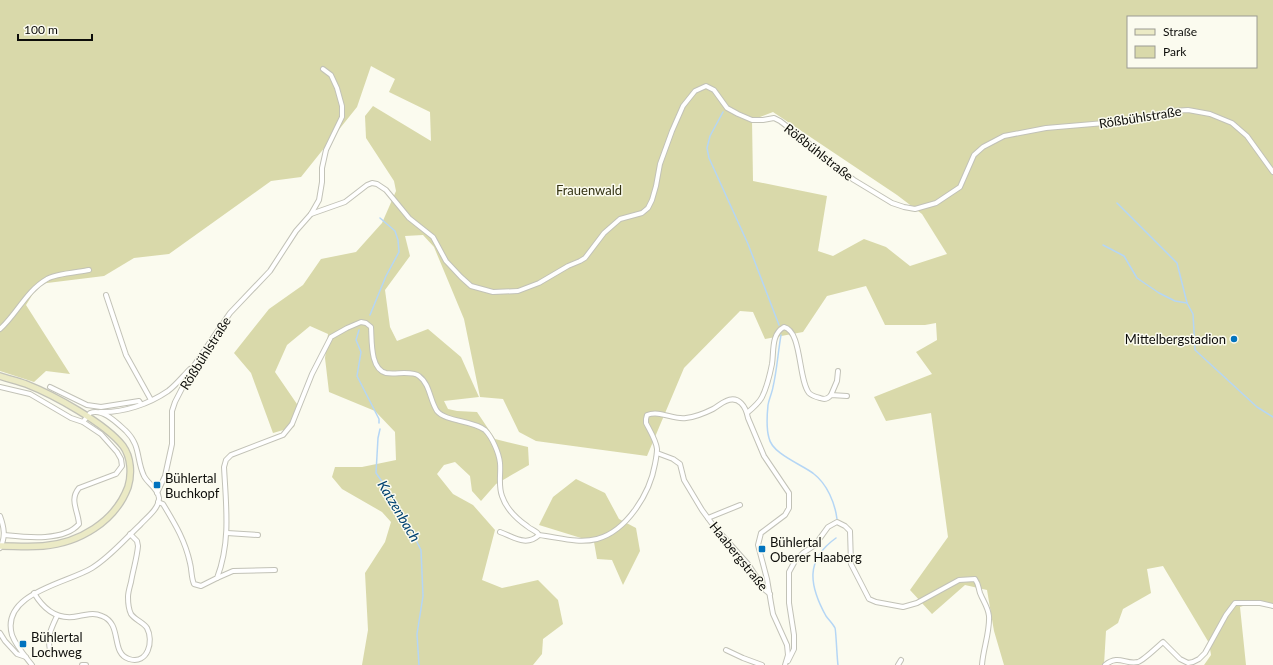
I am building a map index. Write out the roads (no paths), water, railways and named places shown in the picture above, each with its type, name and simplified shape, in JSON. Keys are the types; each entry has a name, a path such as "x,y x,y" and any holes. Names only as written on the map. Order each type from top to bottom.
{"main road":[{"path":"0,376 33,387 53,396 105,428 128,454 130,472 129,484 116,509 94,530 80,537 44,546 0,547"}],"street":[{"name":"Rößbühlstraße","path":"157,493 165,476 172,444 172,411 193,367 230,313 270,272 296,231 311,214 319,200 322,182 322,168 326,150 342,117 342,106 337,88 331,75 323,69"},
{"name":"Rößbühlstraße","path":"311,214 345,202 367,185 372,183 377,184 386,190 409,218 433,237 446,260 460,277 471,286 493,292 518,291 539,284 568,266 585,258 604,233 620,220 642,213 648,208 656,186 660,164 683,106 695,91 706,86 714,90 727,108 752,120 774,118 780,121 805,140 837,168 854,180 892,203 915,209 936,203 960,187 974,155 983,147 1004,136 1046,128 1128,121 1156,116 1172,111 1188,110 1210,114 1232,123 1247,136 1273,172"},
{"path":"0,329 9,321 30,292 48,278 89,270"},
{"path":"106,295 126,355 151,400"},
{"path":"217,578 223,561 227,532 224,467 226,460 231,455 282,435 292,424 312,374 331,337 361,322 366,323 371,327 373,358 379,370 387,373 410,373 419,376 438,412 446,417 476,425 485,430 491,437 500,462 500,485 503,498 507,506 527,526 539,535 578,541 597,539 610,533 627,519 642,498 653,476 657,453"},
{"path":"747,412 763,397 777,334 779,330 784,327 791,331 795,339 808,391 812,395 824,400 828,399 837,381 838,371"},
{"path":"83,422 90,413 114,412 141,404 169,391 193,367"},
{"path":"0,387 30,394 71,418 83,422 101,434 121,459 122,466 116,474 79,488 75,492 74,505 79,524 70,530 56,535 40,538 4,535"},
{"path":"50,388 87,405 101,407 139,401 141,404"},
{"path":"831,395 847,396"},
{"name":"Haabergstraße","path":"770,594 765,590 738,551 708,518 684,480 680,464 673,459 657,453 655,443 646,423 647,415 653,413 680,419 703,414 731,399 739,401 744,405 764,456 788,493 789,508 785,515 761,533 758,545 770,594 773,614 787,645 788,655 786,664"},
{"path":"32,665 12,635 10,625 15,607 23,599 34,593 92,568 107,556 153,512 158,502 157,493 143,474 136,444 130,435 115,420 96,412"},
{"path":"158,502 163,504 180,532 191,565 191,578 194,584 201,586 233,571 275,570"},
{"name":"Haabergstraße","path":"708,518 740,505"},
{"path":"0,516 4,528 4,535 0,547"},
{"path":"786,664 794,649 794,635 789,603 789,572 803,553 815,545 828,528 837,522 845,526 850,531 851,564 869,599 876,602 903,606 917,603 959,580 975,579 979,584 979,591 987,607 989,616 982,665"},
{"path":"227,532 258,535"},
{"path":"500,532 528,542 539,535"},
{"path":"34,593 51,613 57,616 73,618 92,613 107,618 112,624 121,653 125,657 135,660 145,656 149,648 148,632 146,627 132,615 128,596 138,546 130,534"},
{"path":"1105,665 1116,660 1139,662 1163,642 1180,659 1188,663 1193,662 1199,659 1204,653 1226,615 1235,603 1260,603 1273,606"},
{"path":"50,650 48,641 51,629 57,616"},
{"path":"0,633 16,654 26,656 36,665"},
{"path":"726,650 742,658 762,665"},
{"path":"898,665 902,660"}],"waterway":[{"path":"723,112 710,136 707,148 709,158 748,244 779,325"},
{"path":"1117,203 1177,263 1187,303 1193,314 1195,350 1257,407 1273,417"},
{"name":"Katzenbach","path":"370,315 386,276 399,252 398,240 395,231 380,218"},
{"path":"1103,245 1124,256 1137,278 1159,293 1175,301 1187,303"},
{"name":"Katzenbach","path":"359,330 356,340 361,352 357,376 379,419 379,423"},
{"path":"781,335 773,389 768,405 767,426 769,438 771,444 788,459 819,478 832,500 837,519"},
{"name":"Katzenbach","path":"380,429 376,473 397,503 421,550 423,596 417,634 419,665"},
{"path":"836,538 826,546 819,555 813,574 816,594 820,605 835,628 838,665"}],"place":[{"name":"Mittelbergstadion","path":"1234,339"},
{"name":"Bühlertal Buchkopf","path":"157,485"},
{"name":"Bühlertal Oberer Haaberg","path":"762,549"},
{"name":"Bühlertal Lochweg","path":"23,644"}],"park label":[{"name":"Frauenwald","path":"589,190"}]}
